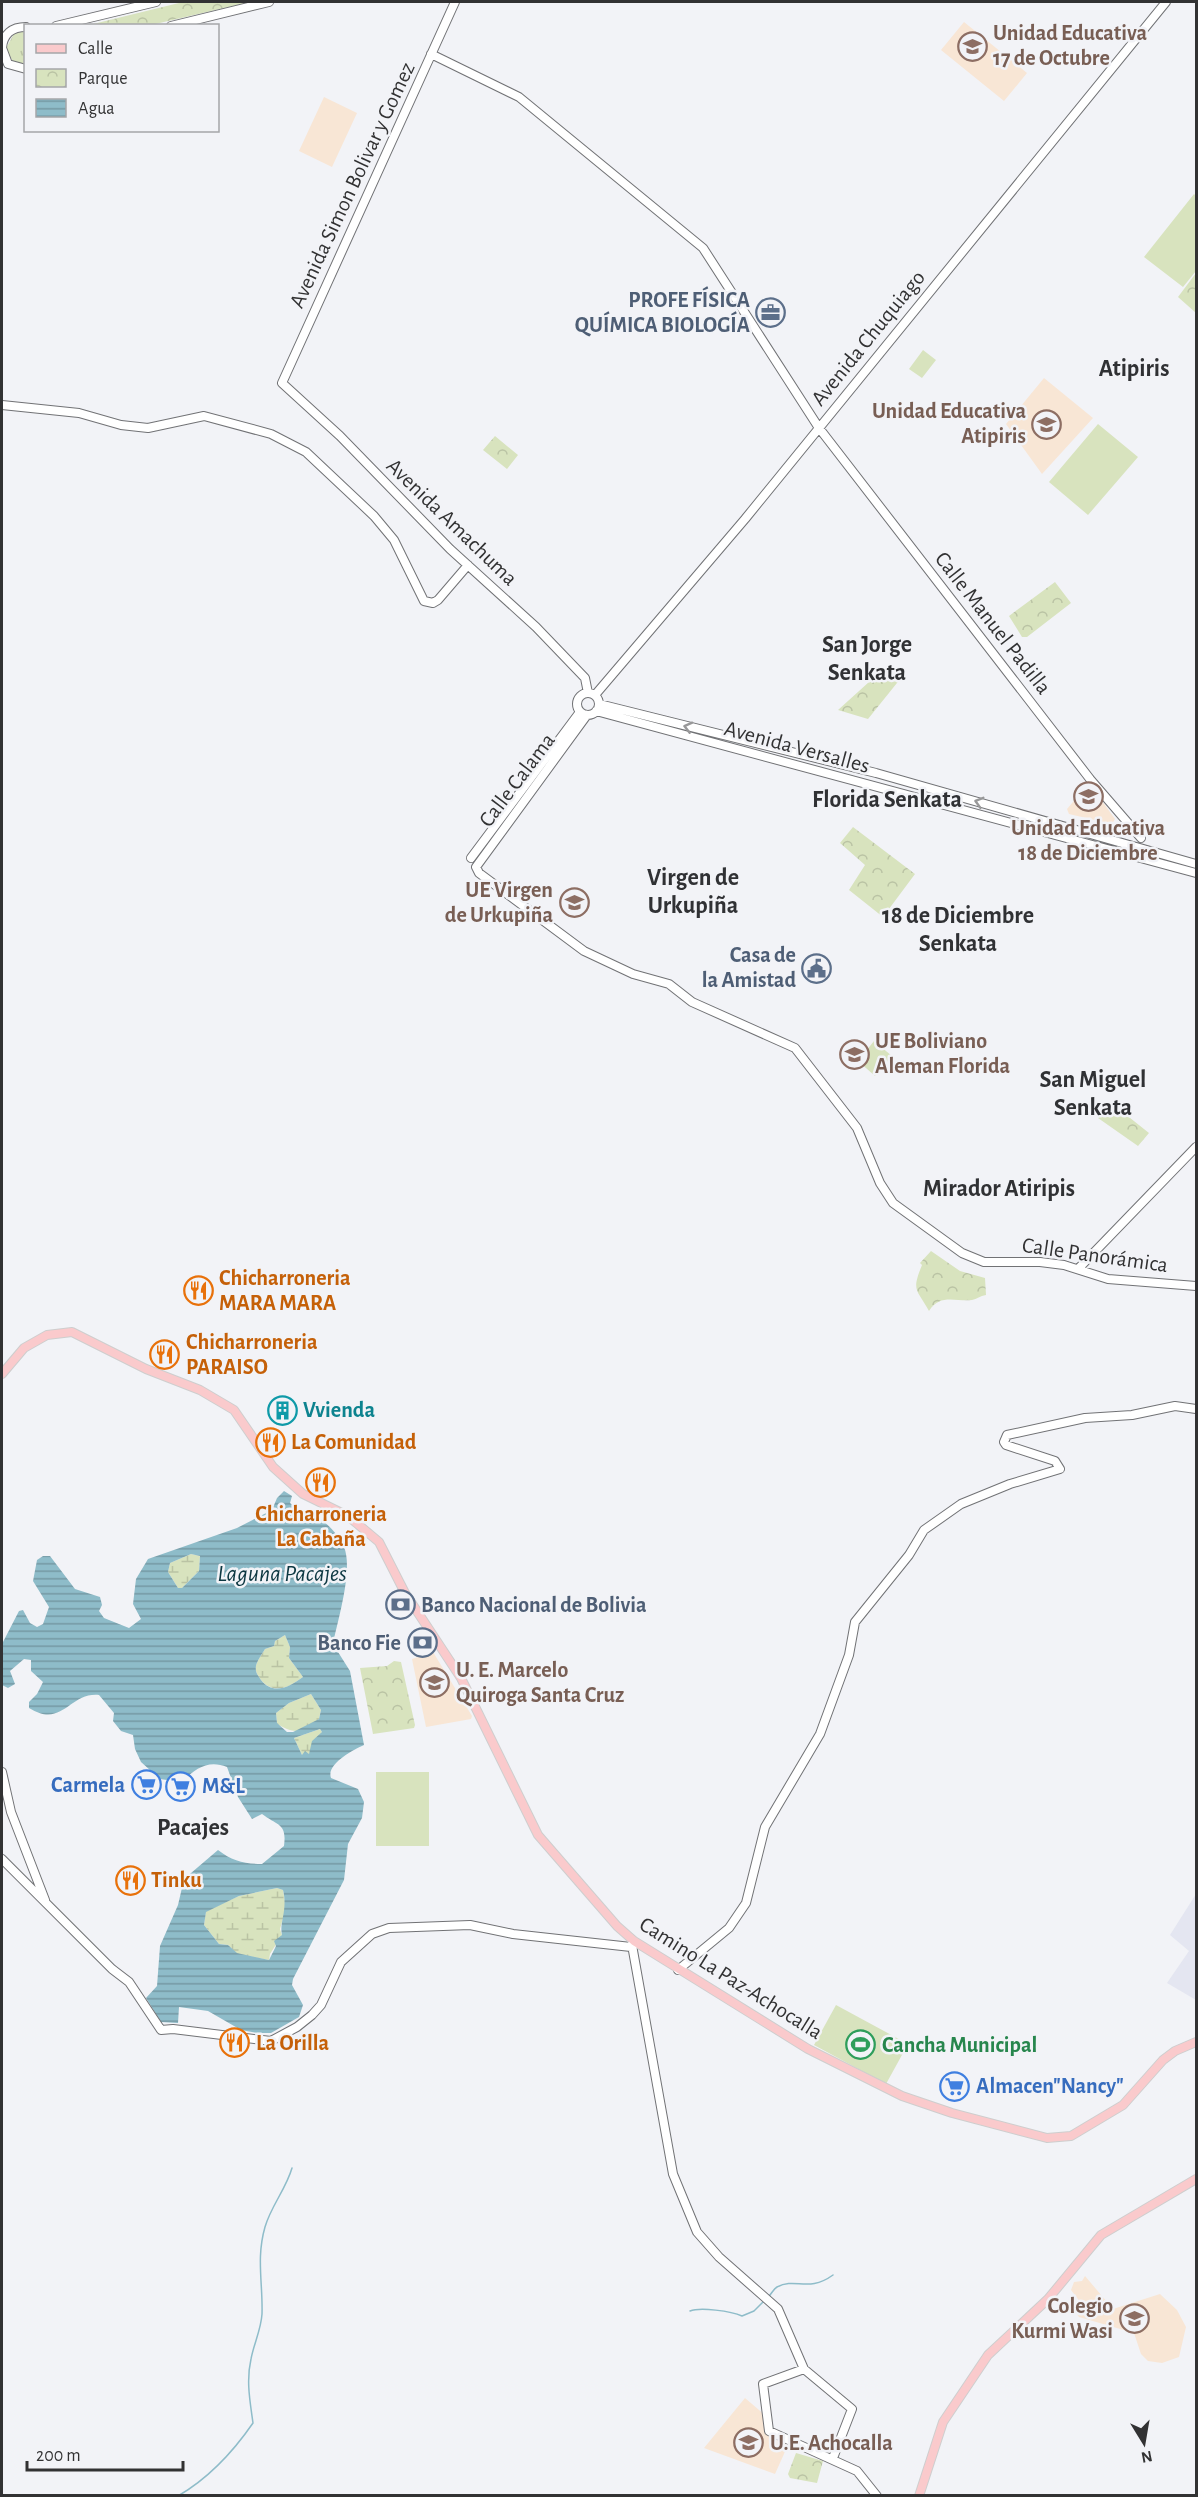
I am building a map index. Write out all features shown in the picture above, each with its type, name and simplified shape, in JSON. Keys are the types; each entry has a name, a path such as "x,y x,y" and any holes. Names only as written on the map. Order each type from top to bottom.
{"main road":[{"name":"Camino La Paz-Achocalla","path":"2,1374 24,1348 47,1335 72,1332 133,1363 200,1390 234,1410 273,1467 303,1494 348,1516 379,1542 405,1593 465,1687 538,1835 632,1944 808,2049 902,2096 952,2113 1047,2138 1071,2136 1123,2105 1162,2060 1175,2051 1197,2042"},
{"path":"919,2496 943,2422 988,2355 1056,2291 1101,2235 1197,2179"}],"street":[{"path":"64,24 156,2"},
{"path":"179,24 269,2"},
{"name":"Avenida Simon Bolivar y Gomez","path":"282,383 455,2"},
{"name":"Avenida Chuquiago","path":"584,714 577,702 581,696 591,694 676,602 1166,2"},
{"path":"2,24 11,30"},
{"path":"24,27 11,30 4,38 2,48 8,64 24,68"},
{"name":"Calle Manuel Padilla","path":"431,54 519,97 696,241 711,259 819,428 1090,779 1143,839 1141,849"},
{"name":"Avenida Amachuma","path":"282,383 340,435 468,565 536,627 585,678 598,708"},
{"path":"2,405 79,413 130,427 161,426 204,416 263,430 306,452 374,516 394,540 424,601 433,603 438,600 468,565"},
{"path":"471,858 584,714 598,708"},
{"name":"Avenida Versalles","path":"598,708 876,773 1197,864"},
{"name":"Avenida Versalles","path":"598,708 1197,873"},
{"name":"Calle Calama","path":"476,867 584,714"},
{"path":"1137,857 1141,849"},
{"name":"Calle Panorámica","path":"476,867 479,873 584,951 633,975 669,984 703,1007 795,1048 857,1128 880,1183 893,1203 962,1253 984,1262 1040,1262 1078,1269 1108,1279 1197,1286"},
{"path":"1078,1269 1197,1147"},
{"path":"678,1970 729,1928 746,1903 765,1827 819,1734 849,1655 855,1622 909,1555 924,1530 962,1504 1010,1484 1060,1469 1055,1461 1006,1445 1004,1442 1007,1434 1085,1418 1132,1415 1175,1406 1197,1410"},
{"path":"2,1772 11,1812 45,1901"},
{"path":"2,1858 112,1969 129,1982 160,2030 173,2028 234,2034 261,2041 271,2041 297,2027 312,2015 321,2006 333,1974 341,1962 372,1934 389,1928 470,1925 513,1934 632,1944 667,2142 681,2194 697,2232 719,2257 765,2295 786,2322 804,2369 852,2409 833,2458"},
{"path":"804,2369 764,2384 769,2431 796,2446 833,2458 857,2471 877,2496"}],"shaded area":[{"path":"964,22 1027,73 1004,101 941,50"},
{"path":"324,97 357,113 332,167 299,151"},
{"path":"1044,378 1093,418 1042,474 1006,424"},
{"name":"Unidad Educativa 18 de Diciembre","path":"1089,783 1115,819 1112,824 1069,814 1067,809"},
{"name":"U. E. Marcelo Quiroga Santa Cruz","path":"433,1652 472,1716 471,1719 426,1727 412,1659"},
{"path":"1196,1894 1196,2000 1167,1983 1189,1951 1170,1935"},
{"name":"Colegio Kurmi Wasi","path":"1085,2276 1113,2309 1160,2294 1177,2310 1186,2327 1179,2357 1162,2363 1148,2361 1141,2354 1134,2333 1079,2317 1076,2313 1084,2307 1071,2290 1074,2282 1082,2281"},
{"path":"745,2398 765,2415 766,2432 788,2445 775,2474 704,2448"}],"green space":[{"path":"183,2 250,2 155,24 93,24"},
{"path":"24,31 24,65 13,62 6,48 14,34"},
{"path":"1194,194 1196,196 1196,271 1183,287 1144,257"},
{"path":"1196,273 1196,313 1178,297"},
{"path":"923,350 936,360 922,378 909,369"},
{"path":"1098,424 1138,457 1088,515 1049,482"},
{"path":"495,436 518,455 507,469 483,450"},
{"path":"1055,582 1071,603 1027,637 1022,637 1009,616"},
{"path":"890,663 901,678 868,719 838,710"},
{"path":"853,827 915,874 883,917 849,890 865,865 840,843"},
{"path":"874,1041 892,1056 875,1076 858,1061"},
{"path":"1110,1102 1149,1133 1138,1146 1098,1118"},
{"path":"931,1251 960,1271 985,1278 986,1295 972,1300 943,1300 933,1305 929,1311 916,1286 922,1265 920,1263"},
{"path":"191,1554 200,1556 199,1571 182,1588 178,1588 168,1572 170,1563"},
{"path":"285,1635 290,1647 289,1658 303,1677 287,1687 276,1689 261,1680 256,1672 256,1666 265,1649 274,1646 275,1641"},
{"path":"394,1661 401,1662 415,1725 414,1728 373,1734 360,1668 387,1666"},
{"path":"311,1694 321,1710 319,1719 307,1728 298,1731 289,1730 277,1724 276,1713 289,1703"},
{"path":"320,1729 322,1732 309,1754 302,1755 294,1738"},
{"path":"376,1772 429,1772 429,1846 376,1846"},
{"path":"277,1888 283,1890 286,1908 280,1929 282,1935 270,1954 269,1960 237,1954 228,1945 219,1944 204,1925 206,1911 239,1896"},
{"name":"Cancha Municipal","path":"836,2005 908,2044 886,2084 814,2045"},
{"path":"796,2453 823,2461 817,2483 790,2478 788,2474"}],"water":[{"name":"Laguna Pacajes","path":"284,1491 292,1496 290,1503 312,1520 320,1518 337,1535 344,1547 346,1579 334,1639 338,1652 350,1671 364,1745 336,1763 332,1768 331,1778 358,1789 364,1802 362,1818 348,1844 344,1880 293,1979 292,1985 303,2005 299,2017 271,2033 241,2030 208,2011 179,2007 178,2023 161,2022 146,1998 157,1986 160,1946 178,1905 184,1879 218,1850 239,1861 262,1864 284,1846 283,1829 262,1814 252,1819 238,1797 227,1767 208,1765 191,1773 181,1782 160,1779 141,1762 135,1749 133,1735 121,1731 113,1721 114,1713 99,1695 80,1699 50,1714 29,1708 29,1702 37,1694 43,1682 31,1671 31,1660 24,1659 10,1671 15,1684 8,1688 2,1685 3,1642 19,1611 23,1610 30,1623 37,1627 43,1624 49,1607 33,1581 37,1560 43,1556 50,1556 75,1589 100,1597 102,1605 99,1611 104,1618 129,1628 141,1619 133,1604 136,1579 148,1559 237,1528 272,1510 277,1498","holes":["191,1554 200,1556 199,1571 182,1588 178,1588 168,1572 170,1563","285,1635 290,1647 289,1658 303,1677 286,1687 276,1689 266,1685 256,1670 257,1662 265,1649 274,1646 275,1641","311,1694 321,1710 319,1719 293,1732 287,1732 277,1723 276,1713 289,1703","320,1729 322,1732 312,1741 309,1754 305,1751 302,1755 294,1738","277,1888 283,1890 285,1904 282,1935 274,1941 276,1946 269,1960 237,1953 228,1945 219,1944 204,1925 206,1912 239,1896"]}],"waterway":[{"path":"178,2496 220,2464 253,2423 249,2375 262,2314 260,2260 262,2238 268,2219 292,2168"},
{"path":"768,2297 776,2288 784,2284 816,2283 833,2275"},
{"path":"690,2311 716,2310 742,2316 754,2311 764,2301"}],"place":[{"name":"Unidad Educativa 17 de Octubre","path":"972,46"},
{"name":"PROFE FÍSICA QUÍMICA BIOLOGÍA","path":"771,313"},
{"name":"Unidad Educativa Atipiris","path":"1047,424"},
{"name":"Unidad Educativa 18 de Diciembre","path":"1088,796"},
{"name":"UE Virgen de Urkupiña","path":"574,903"},
{"name":"Casa de la Amistad","path":"817,968"},
{"name":"UE Boliviano Aleman Florida","path":"854,1054"},
{"name":"Chicharroneria MARA MARA","path":"198,1291"},
{"name":"Chicharroneria PARAISO","path":"165,1355"},
{"name":"Vvienda","path":"282,1410"},
{"name":"La Comunidad","path":"270,1442"},
{"name":"Chicharroneria La Cabaña","path":"321,1482"},
{"name":"Banco Nacional de Bolivia","path":"400,1605"},
{"name":"Banco Fie","path":"422,1643"},
{"name":"U. E. Marcelo Quiroga Santa Cruz","path":"435,1683"},
{"name":"Carmela","path":"146,1785"},
{"name":"M&L","path":"181,1786"},
{"name":"Tinku","path":"130,1880"},
{"name":"La Orilla","path":"235,2043"},
{"name":"Cancha Municipal","path":"861,2045"},
{"name":"Almacen\"Nancy\"","path":"955,2086"},
{"name":"Colegio Kurmi Wasi","path":"1134,2319"},
{"name":"U.E. Achocalla","path":"749,2443"}],"district":[{"name":"Atipiris","path":"1134,369"},
{"name":"San Jorge Senkata","path":"867,659"},
{"name":"Florida Senkata","path":"887,800"},
{"name":"Virgen de Urkupiña","path":"693,892"},
{"name":"18 de Diciembre Senkata","path":"958,930"},
{"name":"San Miguel Senkata","path":"1093,1094"},
{"name":"Mirador Atiripis","path":"999,1189"},
{"name":"Pacajes","path":"193,1828"}]}
